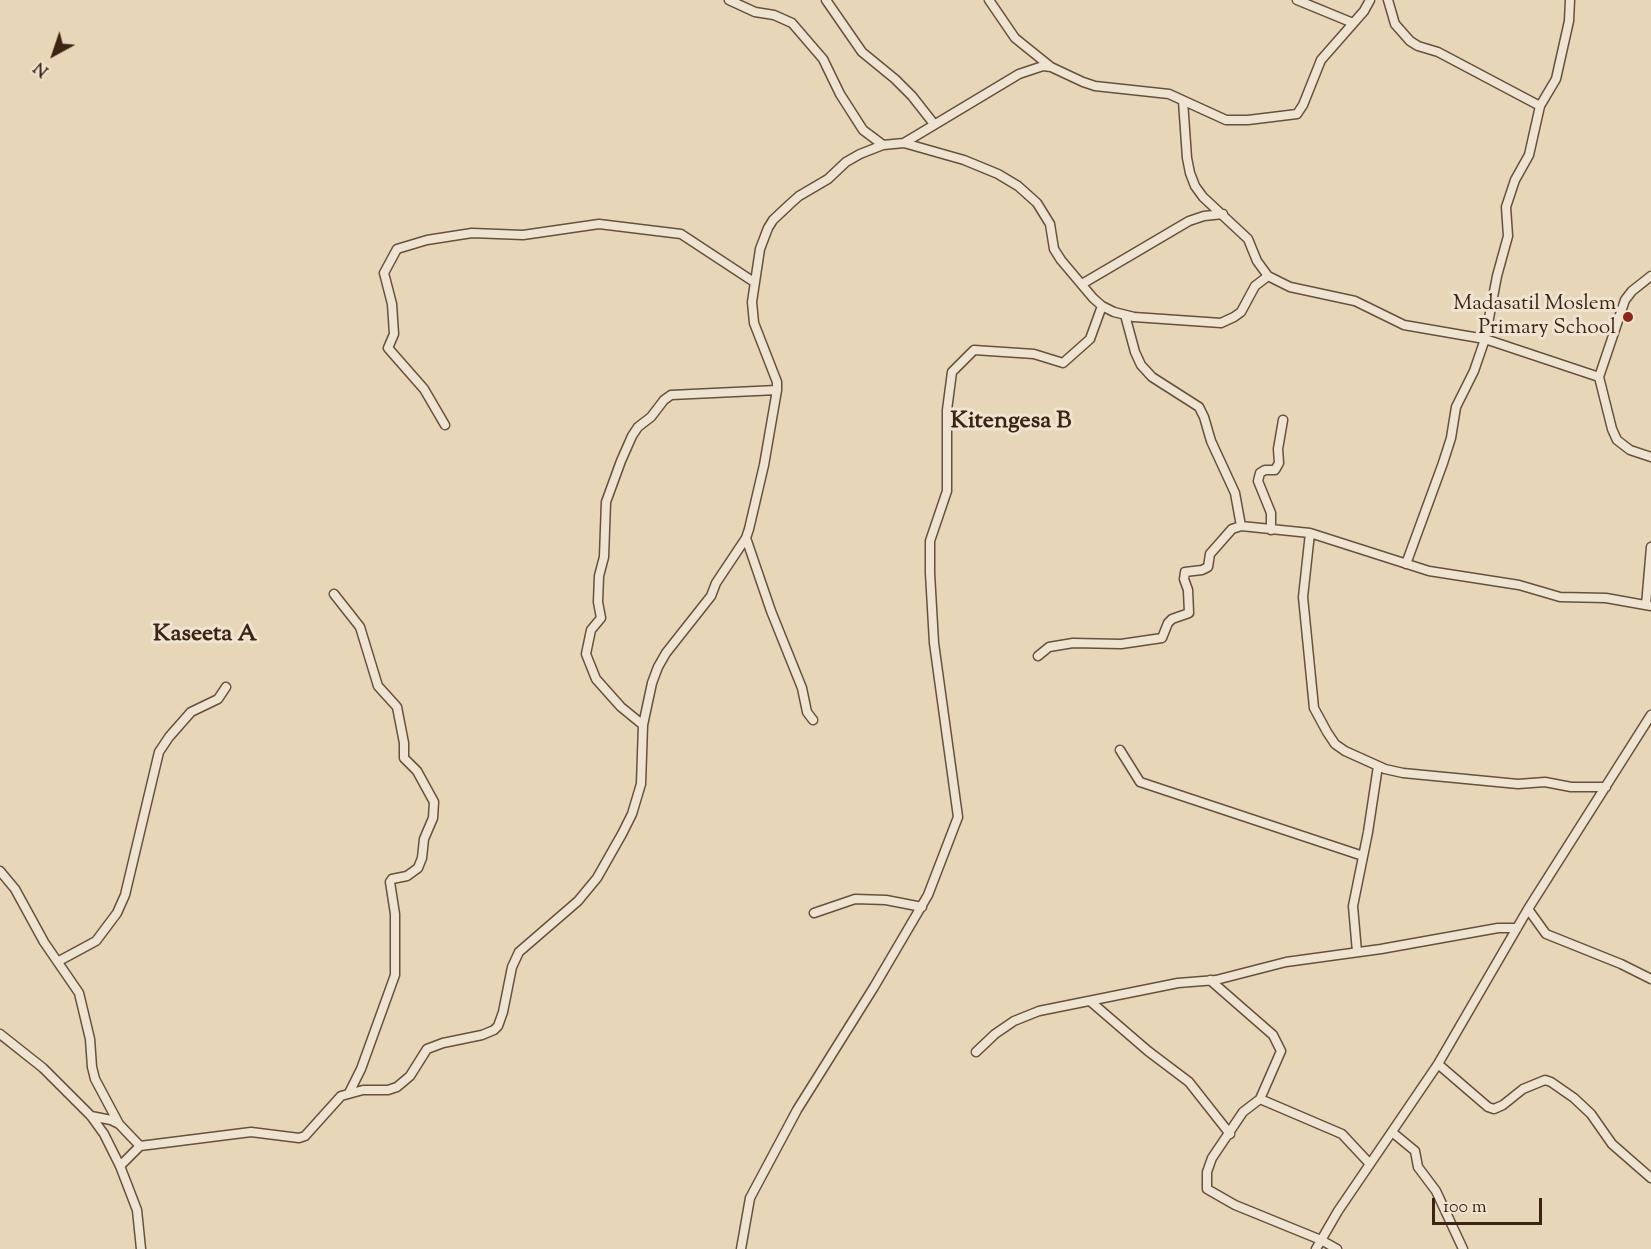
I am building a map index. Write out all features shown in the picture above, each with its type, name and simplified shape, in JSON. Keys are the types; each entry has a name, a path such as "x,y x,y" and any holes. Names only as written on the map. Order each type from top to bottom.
{"street":[{"path":"729,0 755,12 774,15 792,23 823,59 840,94 863,130 883,145"},
{"path":"826,0 862,52 912,96 934,124"},
{"path":"989,0 1015,38 1051,67 1095,86 1139,92 1161,92 1226,120 1248,120 1297,114 1304,105 1321,60 1370,0"},
{"path":"1297,0 1353,23"},
{"path":"1388,0 1395,24 1410,41 1438,52 1540,106"},
{"path":"1406,564 1451,438 1456,407 1474,371 1485,339 1497,276 1508,236 1506,207 1515,180 1529,155 1540,106 1556,79 1569,21 1570,0"},
{"path":"120,1166 140,1146 251,1132 305,1137 341,1096 349,1092 388,1090 397,1087 410,1076 427,1049 443,1042 482,1035 498,1026 512,967 519,952 578,901 597,878 622,834 641,784 643,725 657,667 711,597 723,570 746,538 756,501 777,390 777,382 754,322 752,302 760,249 768,228 773,220 799,196 828,179 846,162 860,154 883,145 904,142 1019,74 1043,66 1051,67"},
{"path":"1183,101 1190,173 1203,197 1248,239 1257,261 1268,276 1290,287 1355,301 1404,325 1485,339 1599,376"},
{"path":"904,142 981,166 1029,194 1046,214 1054,249 1061,260 1102,306 1125,315 1221,323 1241,312 1255,286 1268,276"},
{"path":"1082,284 1189,221 1222,214"},
{"path":"445,425 424,388 388,348 394,334 392,304 384,273 397,249 427,240 472,233 523,235 599,224 681,234 754,282"},
{"path":"1651,276 1632,291 1625,300 1599,376 1612,429 1617,440 1630,450 1651,457"},
{"path":"741,1249 750,1198 796,1110 922,907 958,817 934,643 930,573 930,542 946,492 947,410 952,372 974,350 1034,354 1063,363 1090,339 1102,306"},
{"path":"1125,315 1141,365 1152,377 1199,407 1211,441 1235,493 1241,526"},
{"path":"643,725 621,707 596,680 586,654 591,630 600,618 599,576 605,549 606,502 621,461 638,428 671,395 777,390"},
{"path":"1270,530 1271,513 1258,481 1260,473 1265,470 1275,470 1279,463 1278,449 1283,420"},
{"path":"1038,656 1049,647 1073,642 1106,645 1162,638 1172,619 1189,613 1185,572 1208,567 1210,554 1232,530 1241,526 1310,533 1406,564 1447,574 1519,585 1560,597 1606,598 1648,606 1651,547"},
{"path":"1310,533 1303,597 1314,708 1335,744 1377,766 1403,773 1518,784 1545,782 1571,787 1606,787"},
{"path":"746,538 771,611 802,688 807,712 813,720"},
{"path":"334,594 360,627 378,686 397,707 402,725 404,758 417,771 434,802 433,818 424,839 422,858 418,868 407,876 392,879 390,882 395,914 395,975 362,1069 349,1092"},
{"path":"58,961 96,941 117,913 125,896 159,752 190,712 218,699 226,687"},
{"path":"1316,1249 1438,1064 1528,909 1651,715"},
{"path":"1120,750 1140,782 1363,856"},
{"path":"1357,952 1353,906 1377,766"},
{"path":"0,871 15,889 44,942 79,993 90,1039 95,1078 119,1124 140,1146"},
{"path":"814,913 855,899 886,900 922,907"},
{"path":"1528,909 1546,934 1622,964 1651,979"},
{"path":"976,1052 995,1034 1014,1021 1039,1011 1178,983 1210,980 1286,962 1498,928 1517,928"},
{"path":"1210,980 1273,1035 1281,1051 1260,1100 1244,1112 1212,1158 1207,1172 1207,1189 1235,1205 1321,1240 1337,1249"},
{"path":"1090,1001 1148,1051 1190,1082 1230,1134"},
{"path":"0,1034 43,1068 91,1116 104,1134 120,1166 137,1210 141,1249"},
{"path":"1438,1064 1488,1107 1494,1109 1503,1105 1523,1089 1545,1080 1551,1082 1574,1098 1591,1114 1612,1144 1651,1178"},
{"path":"1260,1100 1342,1134 1370,1164"},
{"path":"91,1116 119,1124"},
{"path":"1392,1132 1415,1151 1418,1167 1436,1191 1463,1249"}],"place":[{"name":"Madasatil Moslem Primary School","path":"1628,317"}],"district":[{"name":"Kitengesa B","path":"1011,423"},
{"name":"Kaseeta A","path":"205,636"}]}
